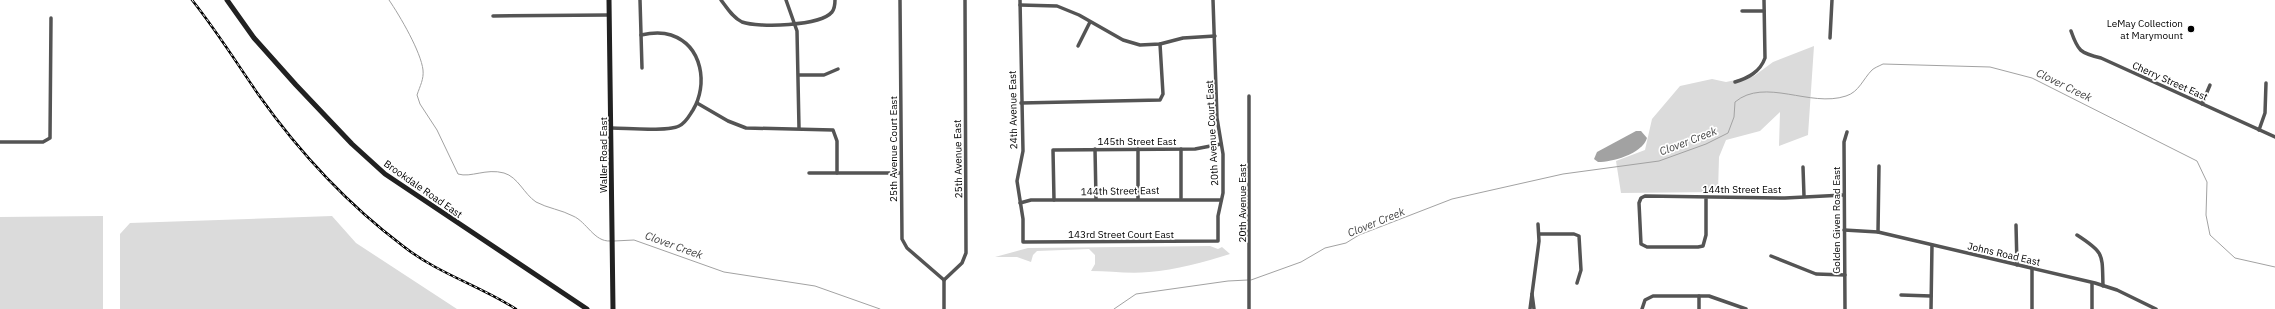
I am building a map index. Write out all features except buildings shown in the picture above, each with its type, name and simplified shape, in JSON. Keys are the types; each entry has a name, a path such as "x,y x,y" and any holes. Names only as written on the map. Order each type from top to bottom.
{"main road":[{"name":"Brookdale Road East","path":"227,0 249,31 275,61 352,144 385,174 587,309"},
{"name":"Waller Road East","path":"609,0 612,128 613,309"}],"street":[{"path":"640,0 642,68"},
{"path":"721,0 735,17 743,22 795,24 806,23 830,13 834,8 835,0"},
{"path":"786,0 795,24 799,75 799,128"},
{"name":"25th Avenue Court East","path":"900,0 903,242 907,248 944,280"},
{"name":"25th Avenue East","path":"944,280 962,263 966,253 965,0"},
{"name":"24th Avenue East","path":"1020,0 1023,151 1017,181 1023,219 1023,242"},
{"name":"20th Avenue Court East","path":"1213,0 1217,118 1221,144 1223,193 1218,216 1218,241"},
{"path":"1735,82 1749,77 1763,64 1765,58 1764,0"},
{"path":"1830,38 1832,0"},
{"path":"1020,5 1057,6 1130,42 1148,45 1160,44 1183,38 1215,36"},
{"path":"1742,11 1764,11"},
{"path":"493,16 609,15"},
{"path":"0,142 47,140 50,135 51,18"},
{"path":"1078,46 1090,22"},
{"name":"Cherry Street East","path":"2071,31 2077,47 2082,53 2102,58 2275,137"},
{"path":"612,128 676,127 684,123 695,107 701,92 701,70 698,61 689,48 676,37 667,34 641,35"},
{"path":"1021,103 1160,100 1163,94 1160,44"},
{"path":"799,75 824,75 838,69"},
{"path":"2259,130 2265,113 2266,83"},
{"path":"2202,104 2210,84"},
{"name":"20th Avenue East","path":"1249,309 1250,96"},
{"path":"697,103 742,127 833,130 836,141 836,173"},
{"name":"Golden Given Road East","path":"1845,309 1844,142 1847,132"},
{"name":"145th Street East","path":"1054,200 1053,150 1181,149 1202,148 1221,144"},
{"path":"1095,149 1096,199"},
{"path":"1138,149 1138,199"},
{"path":"1181,149 1181,198"},
{"path":"1878,166 1878,232"},
{"path":"1803,168 1804,196"},
{"path":"809,173 901,173"},
{"name":"144th Street East","path":"1706,197 1706,235 1703,246 1643,246 1639,235 1639,204 1641,198 1647,196 1785,198 1844,195"},
{"name":"144th Street East","path":"1020,203 1030,200 1096,199 1181,198 1221,200"},
{"path":"1530,309 1539,234 1538,224"},
{"path":"2016,225 2017,265"},
{"name":"Johns Road East","path":"1844,230 1878,232 2092,283 2103,286 2156,309"},
{"path":"1539,234 1574,234 1578,236 1581,270 1577,283"},
{"path":"2077,235 2094,246 2101,254 2103,286"},
{"name":"143rd Street Court East","path":"1023,242 1218,241"},
{"path":"1931,309 1932,245"},
{"path":"1770,256 1816,274 1845,275"},
{"path":"2032,269 2032,309"},
{"path":"944,280 944,309"},
{"path":"2092,283 2092,309"},
{"path":"1532,294 1534,309"},
{"path":"1901,295 1931,296"},
{"path":"1642,309 1646,298 1653,296 1711,296 1746,309"},
{"path":"1699,296 1699,309"}],"shaded area":[{"path":"1814,46 1808,135 1779,146 1780,112 1760,131 1726,140 1719,157 1718,192 1621,193 1616,161 1645,150 1652,119 1680,86 1712,79 1726,82 1754,76 1773,62"},
{"path":"1636,131 1641,131 1647,138 1644,144 1633,153 1618,159 1604,162 1598,162 1594,159 1597,152"},
{"path":"103,216 103,309 0,309 0,217"},
{"path":"332,216 356,243 457,309 120,309 120,234 130,223"},
{"path":"1210,246 1218,249 1222,247 1230,254 1180,268 1142,273 1091,271 1095,264 1095,255 1089,249 1037,251 1033,255 1031,262 1017,257 995,257 1028,248"}],"waterway":[{"name":"Clover Creek","path":"389,0 409,34 421,62 423,76 417,95 420,104 437,130 458,174 468,175 497,172 509,175 536,202 573,216 599,238 610,241"},
{"name":"Clover Creek","path":"1251,280 1301,262 1325,248 1346,243 1359,235 1452,199 1563,174 1659,161 1706,144 1728,133 1734,117 1735,102 1747,95 1760,92 1774,92 1832,99 1846,96 1854,92 1872,70 1883,64 1990,67 2032,78 2197,161 2207,182 2206,215 2210,235 2235,258 2275,267"},
{"name":"Clover Creek","path":"614,241 634,240 724,272 815,286 880,309"},
{"name":"Clover Creek","path":"1114,309 1136,294 1228,281 1248,280"}],"railway":[{"path":"192,0 218,34 258,94 290,136 324,176 382,230 416,256 516,309"}],"place":[{"name":"LeMay Collection at Marymount","path":"2191,29"}]}
